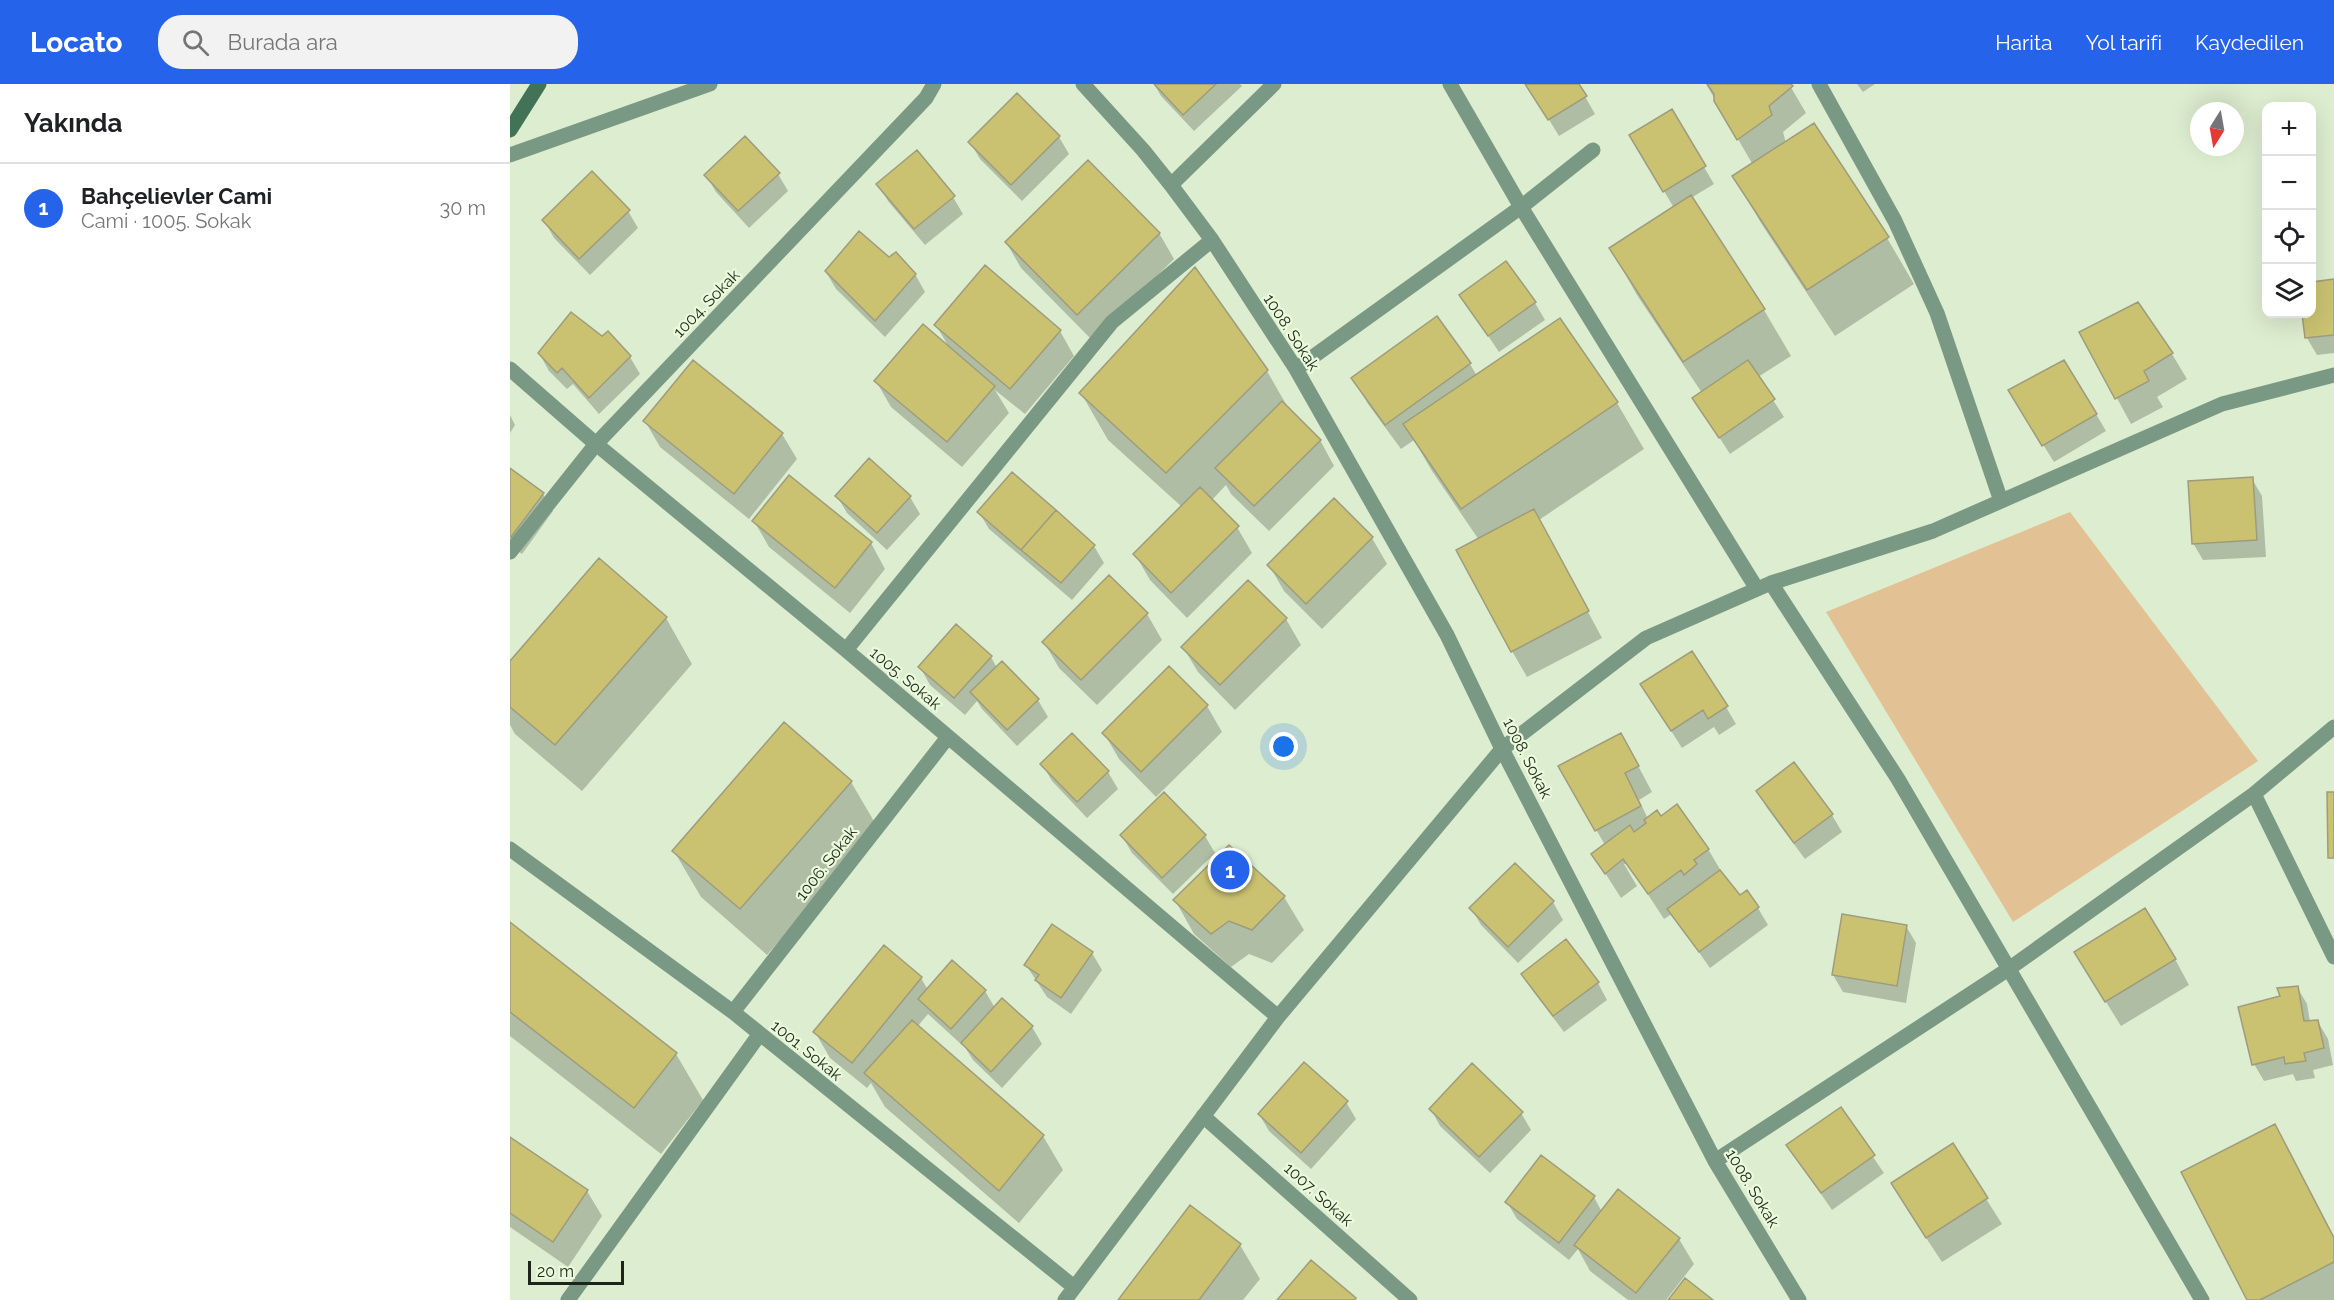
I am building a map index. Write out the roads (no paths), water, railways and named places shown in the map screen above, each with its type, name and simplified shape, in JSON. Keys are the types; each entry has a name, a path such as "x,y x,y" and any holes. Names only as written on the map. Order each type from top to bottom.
{"street":[{"path":"510,130 539,84"},
{"path":"510,155 710,84"},
{"name":"1004. Sokak","path":"510,552 596,444 926,98 934,84"},
{"name":"1008. Sokak","path":"1083,84 1143,150 1171,185 1212,240 1296,369 1447,635 1502,749 1715,1161 1799,1300"},
{"path":"1171,185 1274,84"},
{"path":"1450,84 1521,207 1764,586 1898,779 2202,1300"},
{"path":"1819,84 1895,221 1937,313 2001,501"},
{"path":"1296,369 1521,207 1593,150"},
{"path":"846,650 1112,322 1212,240"},
{"name":"1005. Sokak","path":"510,369 596,444 846,650 1278,1017"},
{"path":"1065,1300 1278,1017 1502,749 1646,638 1764,586 1933,531 2222,404 2334,375"},
{"path":"1715,1161 2010,968 2254,794 2334,727"},
{"name":"1006. Sokak","path":"733,1012 948,737"},
{"path":"2254,794 2334,957"},
{"name":"1001. Sokak","path":"510,849 733,1012 1074,1287"},
{"path":"568,1300 759,1035"},
{"name":"1007. Sokak","path":"1203,1116 1410,1300"}],"place":[{"name":"Bahçelievler Cami","path":"1230,870"}]}
